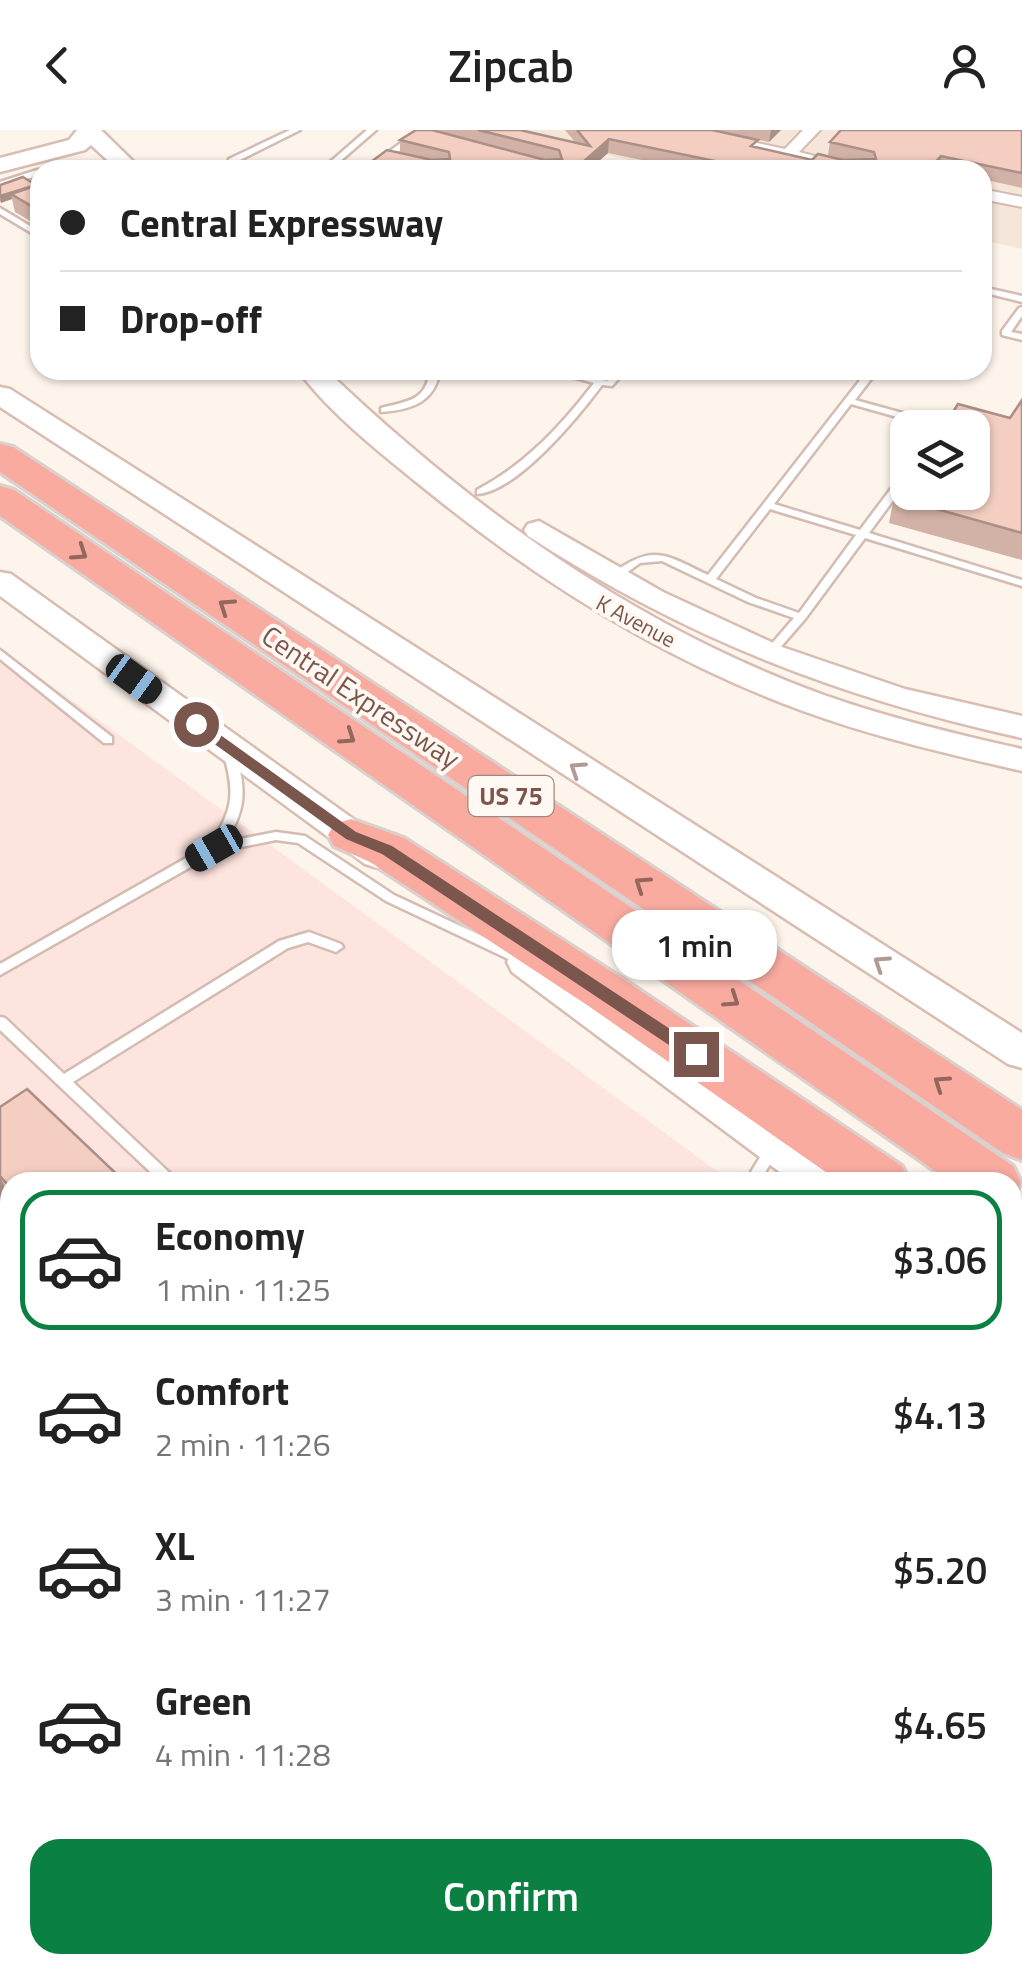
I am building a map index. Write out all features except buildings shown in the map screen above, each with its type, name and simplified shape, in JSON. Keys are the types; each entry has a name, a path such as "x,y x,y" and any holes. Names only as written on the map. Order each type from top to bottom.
{"highway":[{"name":"Central Expressway","path":"0,455 1022,1138"},
{"name":"Central Expressway","path":"0,498 979,1172"},
{"path":"351,836 387,850 867,1172"}],"main road":[{"path":"0,165 80,133"},
{"path":"80,133 97,160"},
{"path":"0,150 80,133 116,160"},
{"name":"K Avenue","path":"322,380 411,465 554,572 631,620 757,666 1022,726"},
{"name":"K Avenue","path":"352,380 481,492 757,666 845,714 1022,760"},
{"path":"0,382 91,454"},
{"name":"Central Expressway","path":"0,395 1022,1053"},
{"path":"0,581 811,1172"}],"street":[{"path":"676,130 816,160"},
{"path":"788,154 812,130"},
{"path":"992,196 1022,202"}],"lane":[{"path":"234,160 296,130"},
{"path":"337,160 372,130"},
{"path":"382,160 421,135"},
{"path":"386,157 400,160"},
{"path":"3,186 30,177"},
{"path":"13,206 0,210 30,230"},
{"path":"992,292 1022,299"},
{"path":"1022,310 1005,333 1022,337"},
{"path":"384,410 428,396 434,380"},
{"path":"592,380 608,384 612,380"},
{"path":"709,580 866,380"},
{"path":"481,492 508,478 568,424 600,382"},
{"path":"849,402 890,413"},
{"path":"757,666 802,617 890,497"},
{"path":"768,505 1022,583"},
{"path":"614,578 649,556 664,558 802,617"},
{"path":"0,653 108,740"},
{"path":"214,848 233,822 239,806 238,780 227,746"},
{"path":"0,970 214,848 276,836 301,839 390,898 524,961"},
{"path":"63,1082 284,944 309,937 336,947"},
{"path":"0,1022 159,1172"},
{"path":"758,1172 776,1144"}],"shaded area":[{"path":"527,130 1022,130 1022,249 992,242 992,160 629,160 520,135"},
{"path":"0,648 718,1172 0,1172"}],"route":[{"path":"196,724 351,836 387,850 696,1054"}]}
